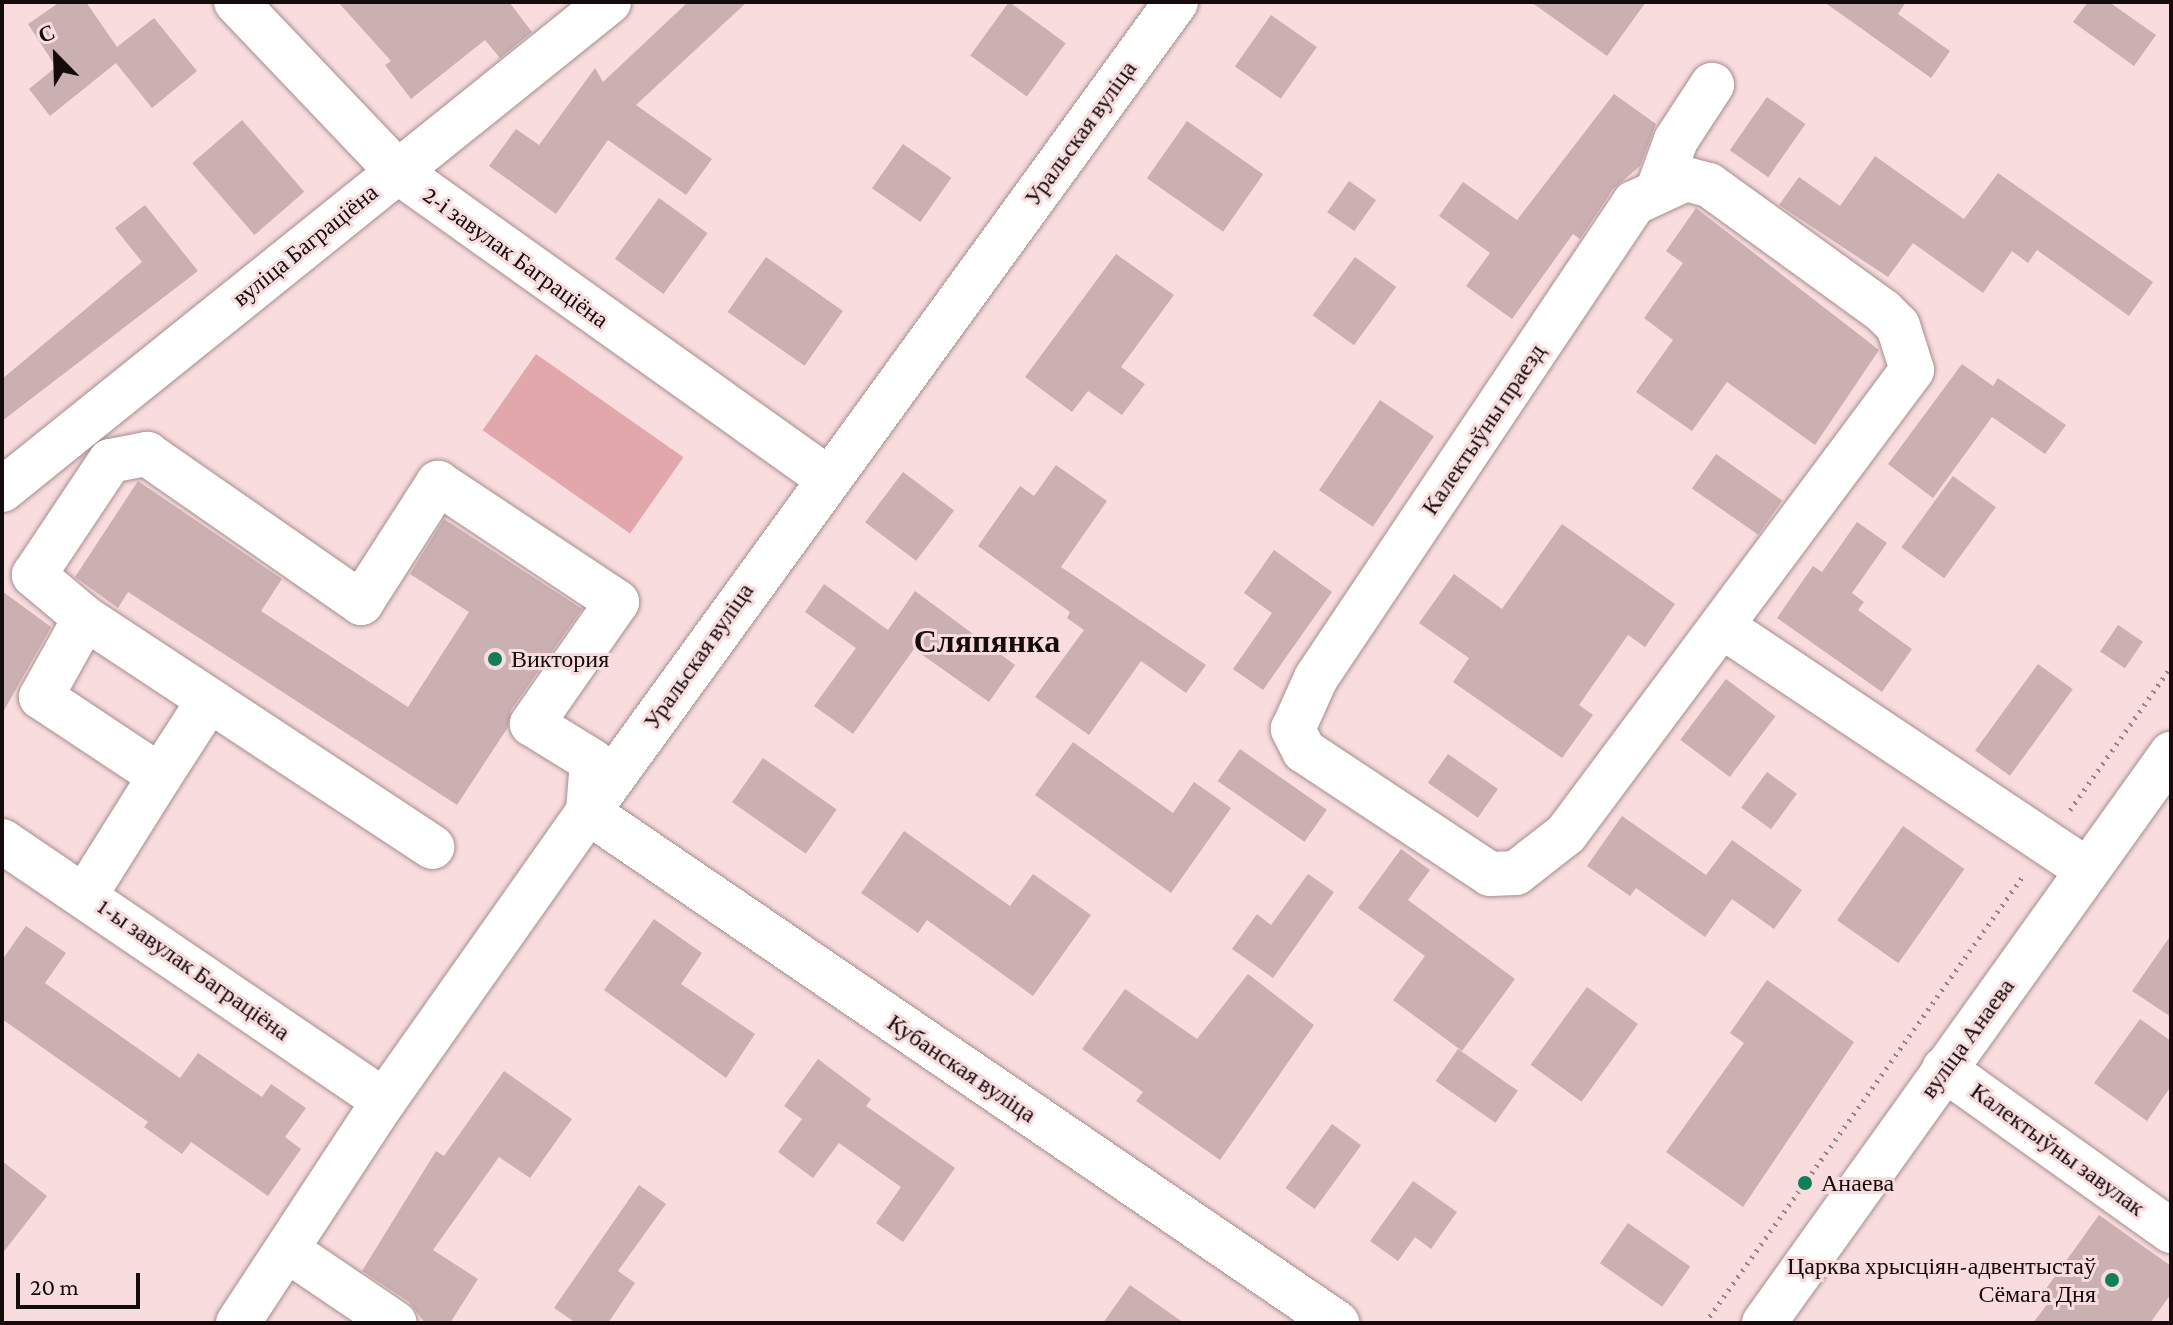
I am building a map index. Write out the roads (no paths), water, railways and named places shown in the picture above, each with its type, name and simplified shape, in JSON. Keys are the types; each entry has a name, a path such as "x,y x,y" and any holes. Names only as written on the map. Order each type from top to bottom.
{"street":[{"name":"2-і завулак Баграціёна","path":"236,2 397,171 826,477"},
{"name":"вуліца Баграціёна","path":"2,490 609,2"},
{"name":"Уральская вуліца","path":"238,1323 384,1101 588,812 826,477 1176,2"},
{"path":"1658,189 1676,140 1712,85"},
{"name":"Калектыўны праезд","path":"1686,179 1709,185 1883,311 1898,326 1912,370 1566,834 1516,873 1490,874 1461,859 1304,751 1293,729 1316,678 1634,203 1658,189 1686,179"},
{"path":"432,847 85,618 34,575 110,461 147,454 361,603 438,483 617,602 532,724 592,761 588,812"},
{"path":"85,618 41,697 160,776"},
{"path":"1723,627 2087,870"},
{"path":"86,894 209,700"},
{"name":"вуліца Анаева","path":"1764,1323 2171,754"},
{"name":"Кубанская вуліца","path":"588,812 1337,1323"},
{"name":"1-ы завулак Баграціёна","path":"2,841 86,894 384,1101"},
{"name":"Калектыўны завулак","path":"1944,1069 2171,1231"},
{"path":"287,1250 395,1323"}],"place":[{"name":"Виктория","path":"495,659"},
{"name":"Анаева","path":"1805,1183"},
{"name":"Царква хрысціян-адвентыстаў Сёмага Дня","path":"2112,1280"}],"district":[{"name":"Сляпянка","path":"987,641"}]}
